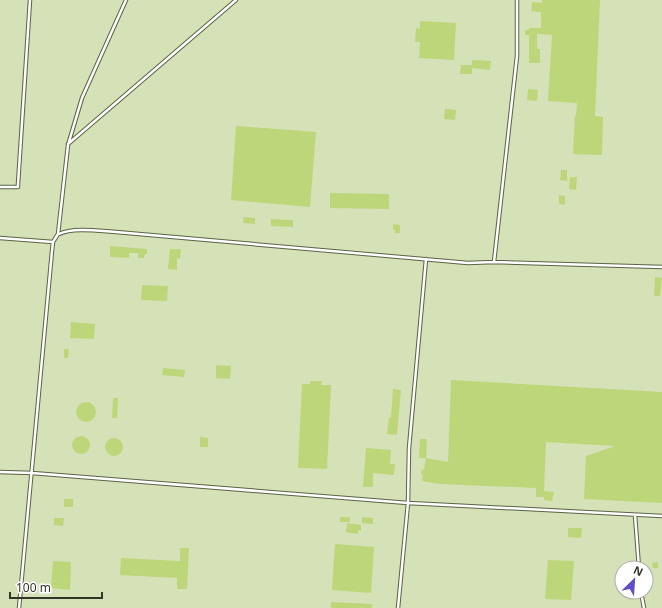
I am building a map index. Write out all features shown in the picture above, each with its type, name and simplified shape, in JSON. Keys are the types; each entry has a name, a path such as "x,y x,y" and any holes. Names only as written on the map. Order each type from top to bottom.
{"lane":[{"path":"0,187 18,187 30,0"},
{"path":"19,608 53,242 58,234 68,145 82,98 126,0"},
{"path":"68,145 236,0"},
{"path":"494,262 517,56 517,0"},
{"path":"58,234 64,231 116,232 468,263 494,262 662,268"},
{"path":"0,238 53,242"},
{"path":"398,608 408,503 409,448 426,259"},
{"path":"0,472 32,473 408,503 662,516"},
{"path":"634,515 638,560"}],"shaded area":[{"path":"0,0 662,0 662,608 0,608"}],"building":[{"path":"542,0 600,0 595,116 603,117 602,155 573,154 577,103 548,101 552,35 537,34 537,49 540,49 540,63 529,63 529,35 525,35 525,30 529,30 529,28 541,28 541,12 531,11 532,2 542,3"},
{"path":"420,21 456,23 454,60 419,58 420,42 415,42 416,28 420,29"},
{"path":"472,60 491,61 490,70 472,68 472,74 460,74 461,65 472,65"},
{"path":"528,89 538,90 537,101 527,100"},
{"path":"445,109 456,110 455,120 444,119"},
{"path":"236,126 316,132 310,207 231,200"},
{"path":"561,170 567,170 567,181 560,180"},
{"path":"570,177 577,177 576,190 569,189"},
{"path":"330,193 389,194 389,209 330,208"},
{"path":"559,195 565,196 565,205 559,204"},
{"path":"244,217 255,218 255,224 243,223"},
{"path":"271,219 293,220 293,227 271,226"},
{"path":"393,224 400,225 400,233 395,233 395,230 393,230"},
{"path":"110,246 147,249 147,254 145,254 144,258 138,258 138,253 129,253 129,258 110,257"},
{"path":"170,249 181,249 180,259 177,258 177,270 168,269"},
{"path":"655,277 662,278 660,296 654,296"},
{"path":"142,285 168,286 167,301 141,300"},
{"path":"71,322 95,324 94,339 70,338"},
{"path":"64,349 69,349 68,358 64,358"},
{"path":"216,365 231,366 230,379 216,378"},
{"path":"163,368 185,370 184,377 162,375"},
{"path":"451,380 662,392 662,503 584,499 586,456 615,446 546,442 544,491 554,492 552,501 544,500 544,497 536,497 536,488 440,484 422,481 423,475 421,474 422,469 424,470 426,458 448,462"},
{"path":"310,381 322,381 321,385 331,385 327,469 298,468 302,384 310,384"},
{"path":"393,389 401,390 397,435 387,434 389,417 391,418"},
{"path":"113,398 118,398 117,418 112,418"},
{"path":"86,402 93,405 96,412 93,419 86,422 79,419 76,412 79,405"},
{"path":"81,436 87,439 90,445 87,451 81,454 75,451 72,445 75,439"},
{"path":"200,437 208,438 208,447 200,447"},
{"path":"114,438 120,441 123,447 120,453 114,456 108,453 105,447 108,441"},
{"path":"420,439 427,439 426,458 419,458"},
{"path":"366,448 391,450 390,464 395,464 394,475 373,473 373,487 363,487"},
{"path":"64,499 73,499 73,507 64,507"},
{"path":"340,517 350,517 350,522 340,522"},
{"path":"362,517 373,518 373,524 362,523"},
{"path":"54,518 64,518 63,526 54,525"},
{"path":"347,523 361,525 361,531 358,530 358,534 346,532"},
{"path":"568,528 582,528 581,538 568,537"},
{"path":"335,544 374,547 371,593 332,590"},
{"path":"180,548 189,548 187,589 177,589 177,578 120,575 121,558 180,561"},
{"path":"548,560 574,561 571,600 545,599"},
{"path":"53,561 71,562 70,590 51,588"},
{"path":"658,562 658,568 654,568 654,563"},
{"path":"331,602 372,604 372,608 331,608"}]}
